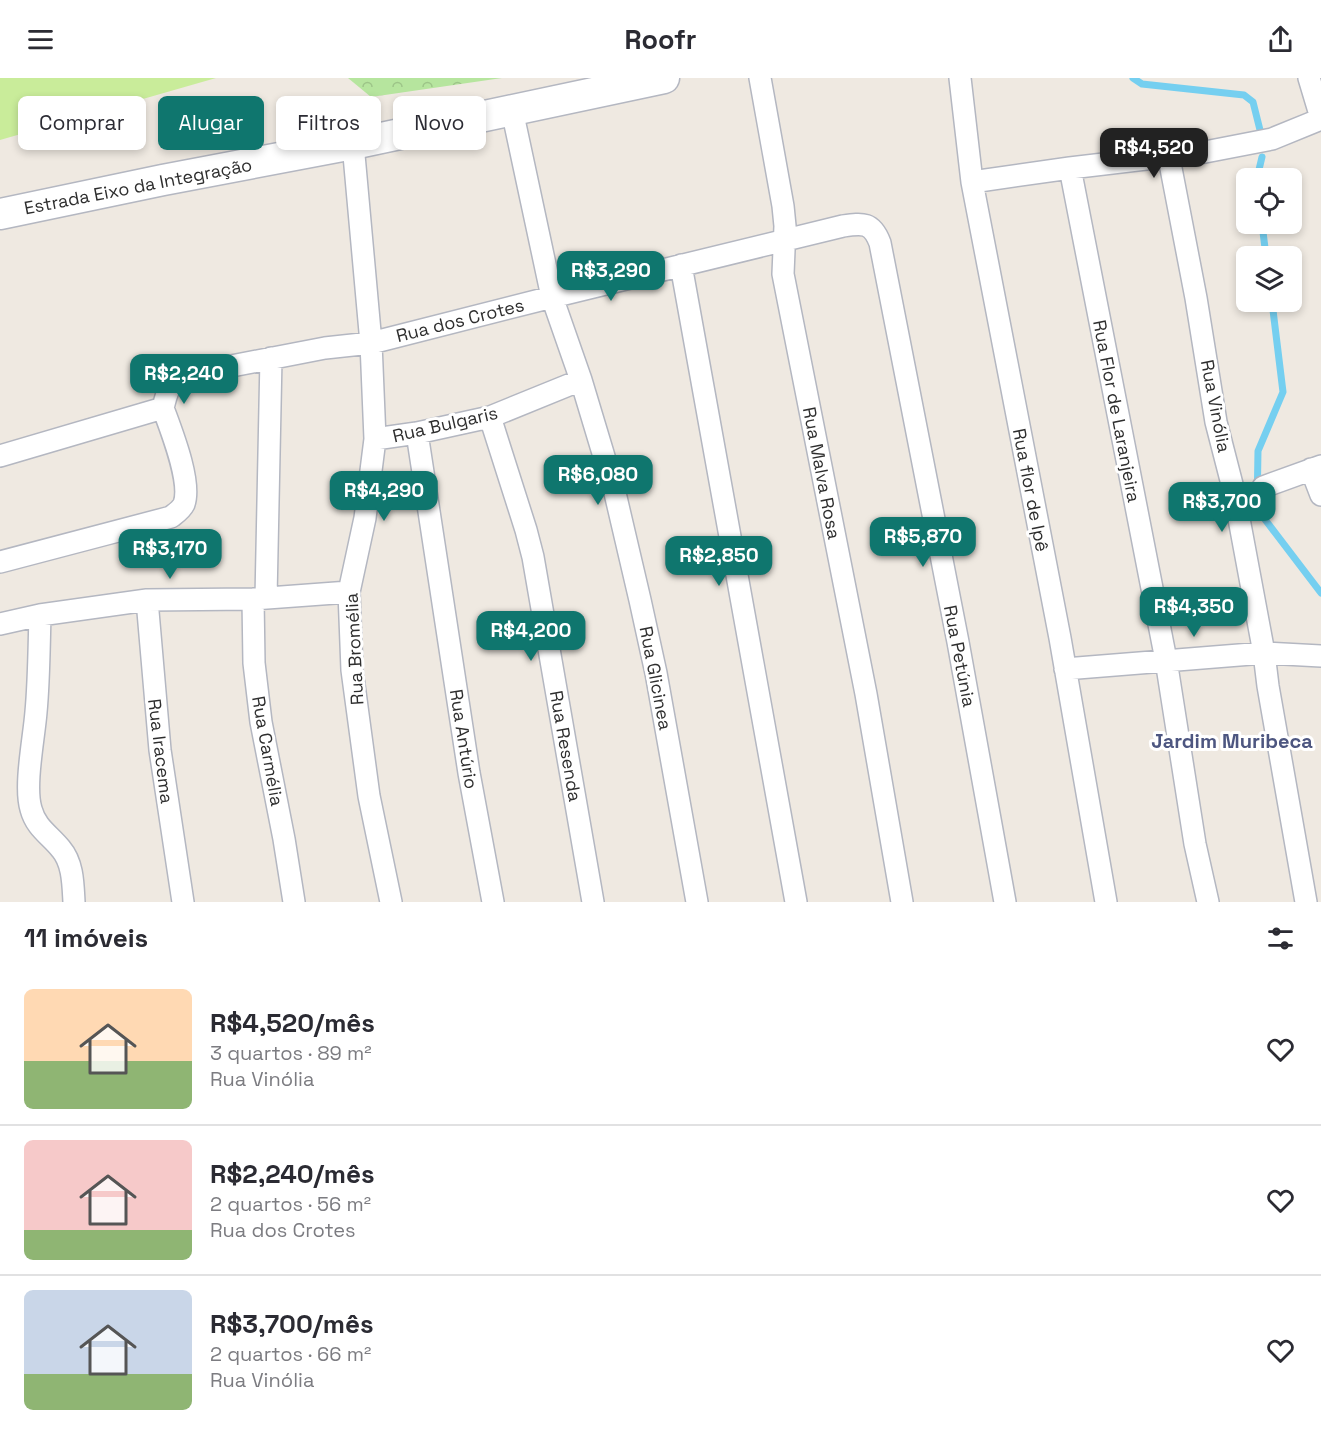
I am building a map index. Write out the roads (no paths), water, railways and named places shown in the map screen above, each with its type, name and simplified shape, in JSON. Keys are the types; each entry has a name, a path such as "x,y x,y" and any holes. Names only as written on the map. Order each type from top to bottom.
{"main road":[{"name":"Estrada Eixo da Integração","path":"381,138 664,78"},
{"name":"Estrada Eixo da Integração","path":"0,214 321,150"}],"street":[{"name":"Rua Malva Rosa","path":"760,78 783,206 785,226 783,274 866,694 902,902"},
{"name":"Rua flor de Ipê","path":"960,78 972,182 1065,669 1106,902"},
{"path":"972,182 1070,168 1169,158 1272,140 1321,118 1310,78"},
{"name":"Rua Glicinea","path":"512,110 552,297 581,380 615,493 643,610 663,706 697,902"},
{"name":"Rua Bromélia","path":"354,150 371,343 375,439 365,518 348,592 352,670 369,796 391,902"},
{"name":"Rua Vinólia","path":"1169,158 1196,298 1216,422 1230,473 1264,653 1306,902"},
{"name":"Rua Flor de Laranjeira","path":"1070,168 1166,660 1196,844 1208,902"},
{"name":"Rua Petúnia","path":"843,226 861,224 870,227 880,243 958,642 1005,902"},
{"name":"Rua dos Crotes","path":"163,408 167,390 173,381 185,375 325,348 371,343 843,226"},
{"path":"681,265 796,902"},
{"name":"Rua Carmélia","path":"271,358 254,663 261,722 294,902"},
{"name":"Rua Bulgaris","path":"375,439 417,433 490,417 581,380"},
{"path":"0,456 163,408 185,482 184,506 171,517 0,562"},
{"name":"Rua Resenda","path":"490,417 526,530 532,557 593,902"},
{"name":"Rua Antúrio","path":"417,433 469,773 492,902"},
{"path":"1263,488 1316,467 1321,495"},
{"path":"0,624 40,615 147,600 259,599 348,592"},
{"name":"Rua Iracema","path":"147,600 160,750 183,902"},
{"path":"40,615 36,708 29,783 30,807 37,824 62,849 69,863 74,902"},
{"path":"1065,669 1264,653 1321,656"}],"waterway":[{"path":"1133,78 1142,84 1244,95 1253,102 1260,130"},
{"path":"1259,168 1262,157"},
{"path":"1263,234 1265,246"},
{"path":"1273,312 1283,392 1258,451 1257,509 1321,593"}],"district":[{"name":"Jardim Muribeca","path":"1232,741"}]}
